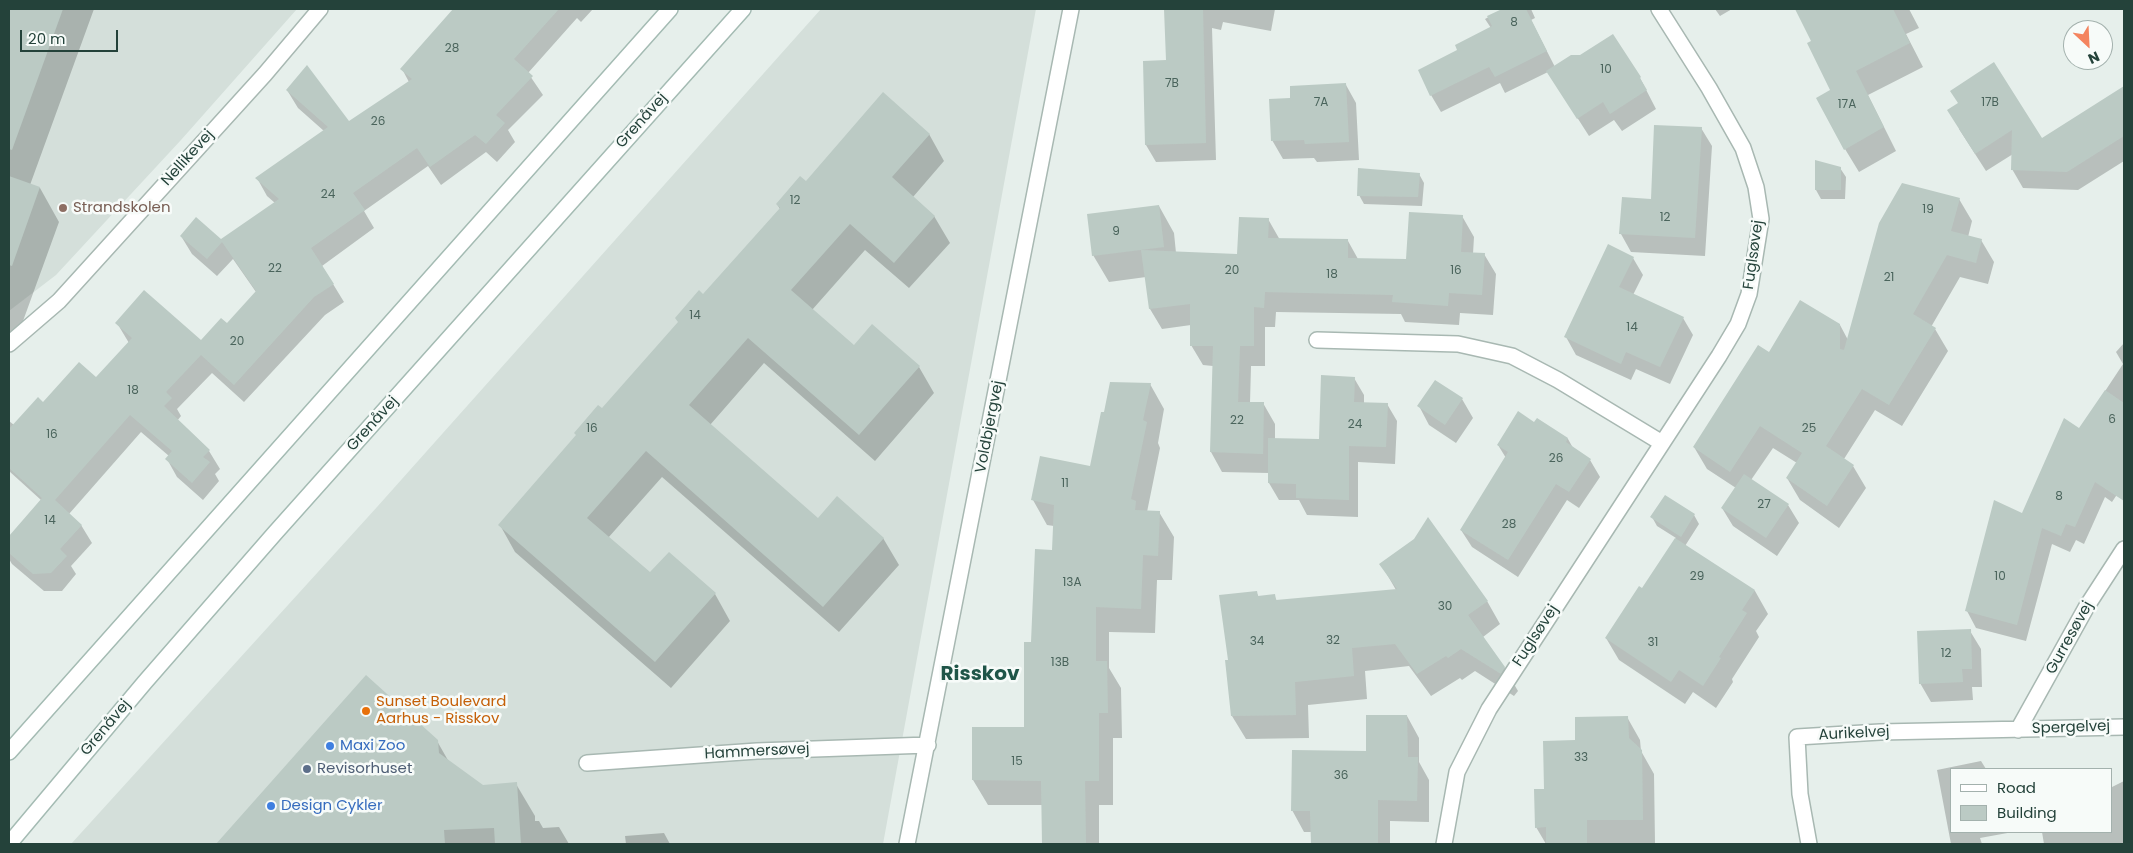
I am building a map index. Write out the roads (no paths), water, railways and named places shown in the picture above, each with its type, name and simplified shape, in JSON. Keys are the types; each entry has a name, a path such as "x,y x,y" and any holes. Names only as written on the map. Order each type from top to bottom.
{"street":[{"name":"Nellikevej","path":"9,344 59,301 264,74 320,9"},
{"path":"9,752 670,9"},
{"name":"Grenåvej","path":"9,844 145,682 268,540 742,9"},
{"name":"Voldbjergvej","path":"907,844 928,745 1071,9"},
{"name":"Fuglsøvej","path":"1444,844 1457,772 1489,709 1738,324 1749,294 1761,219 1756,187 1743,148 1709,88 1659,9"},
{"path":"1317,340 1458,344 1512,356 1558,380 1662,443"},
{"name":"Gurresøvej","path":"2018,730 2087,606 2124,549"},
{"name":"Spergelvej","path":"2018,730 2124,727"},
{"name":"Aurikelvej","path":"1809,844 1800,794 1797,737 1880,732 2018,730"},
{"name":"Hammersøvej","path":"587,764 757,751 928,745"}],"place":[{"name":"Strandskolen","path":"63,208"},
{"name":"Sunset Boulevard Aarhus - Risskov","path":"366,711"},
{"name":"Maxi Zoo","path":"330,746"},
{"name":"Revisorhuset","path":"307,769"},
{"name":"Design Cykler","path":"271,806"}],"district":[{"name":"Risskov","path":"980,675"}]}
